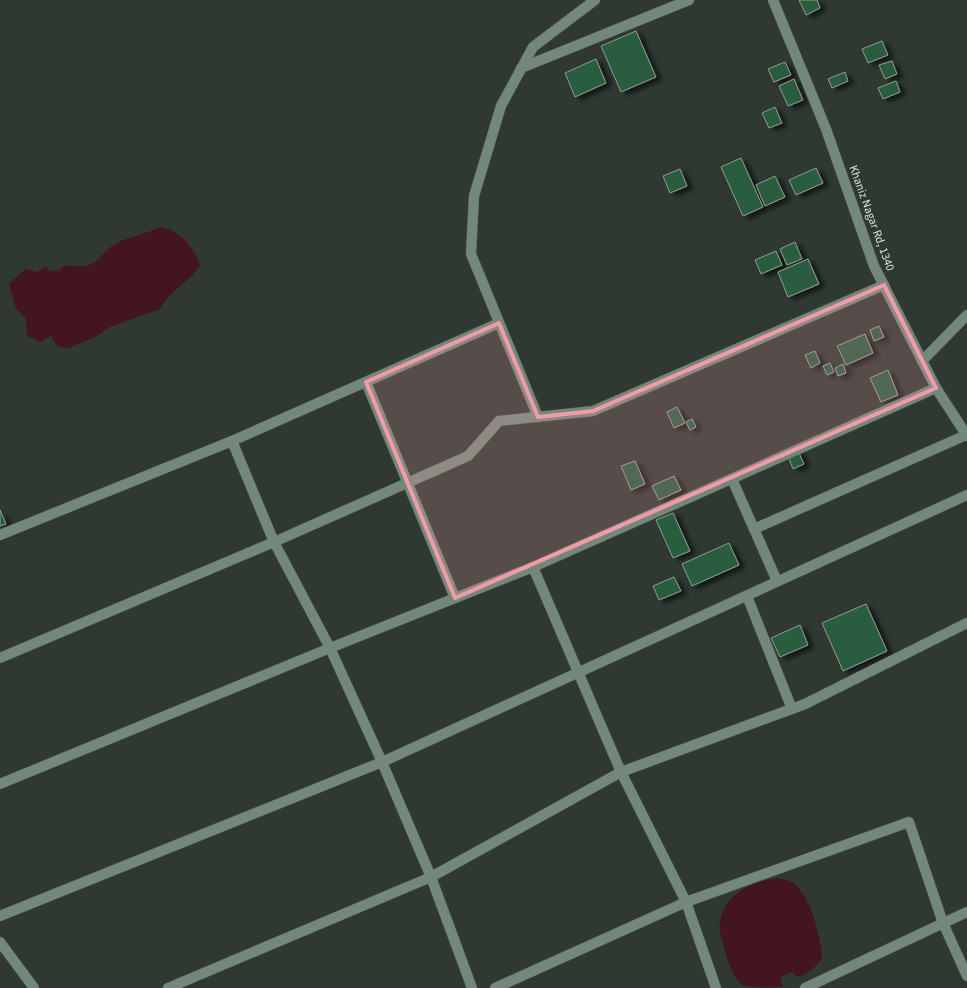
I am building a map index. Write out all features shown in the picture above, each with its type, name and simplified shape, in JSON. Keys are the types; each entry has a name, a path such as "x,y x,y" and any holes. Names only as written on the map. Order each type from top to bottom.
{"street":[{"path":"538,417 471,254 474,196 501,106 532,47 595,0"},
{"path":"521,68 689,0"},
{"name":"Khaniz Nagar Rd, 1340","path":"773,0 826,129 874,266 936,388 967,435"},
{"path":"0,658 274,542 468,456 499,421 593,411 884,285"},
{"path":"922,361 967,315"},
{"path":"0,535 232,441 499,323"},
{"path":"366,382 456,598"},
{"path":"0,784 330,648 533,567 936,388"},
{"path":"754,529 967,435"},
{"path":"232,441 274,542 330,648 382,762 430,878 472,988"},
{"path":"732,479 777,582"},
{"path":"0,916 382,762 967,495"},
{"path":"533,567 621,772 686,902 716,988"},
{"path":"747,596 792,709"},
{"path":"168,988 430,878 621,772 805,704 967,623"},
{"path":"496,988 686,902 909,822 943,923 967,976"},
{"path":"805,988 967,912"},
{"path":"0,942 34,988"}],"highlighted area":[{"path":"884,285 936,388 455,598 366,382 499,323 538,417 593,411"}],"shaded area":[{"path":"161,227 174,232 185,240 194,252 200,265 194,274 168,297 160,309 110,327 95,337 69,348 58,347 51,336 40,342 27,336 26,318 16,309 9,284 25,269 37,272 46,266 50,271 59,271 63,266 89,265 113,245"},
{"path":"777,878 792,882 805,897 814,917 820,940 822,959 805,974 797,977 792,972 780,977 783,986 750,987 742,985 731,969 722,940 720,921 723,911 741,890 758,882"}],"building":[{"path":"799,0 817,0 820,8 806,15"},
{"path":"636,31 656,77 621,92 601,46"},
{"path":"882,41 888,55 868,63 862,49"},
{"path":"596,59 606,83 575,97 565,73"},
{"path":"892,61 897,74 885,79 879,65"},
{"path":"785,62 791,75 774,82 768,69"},
{"path":"845,72 848,81 832,88 828,79"},
{"path":"794,79 803,100 788,106 779,86"},
{"path":"896,81 900,92 883,99 878,88"},
{"path":"775,107 782,123 769,128 762,113"},
{"path":"741,158 763,207 743,216 721,167"},
{"path":"816,168 823,183 796,195 789,180"},
{"path":"680,169 687,186 670,193 663,176"},
{"path":"775,176 785,197 765,206 756,185"},
{"path":"795,242 802,259 787,265 780,249"},
{"path":"776,251 782,265 761,274 755,260"},
{"path":"808,259 819,284 788,297 778,272"},
{"path":"879,326 884,337 874,341 870,330"},
{"path":"865,334 873,353 846,365 837,346"},
{"path":"815,351 820,363 811,368 805,355"},
{"path":"830,363 834,372 827,375 823,366"},
{"path":"843,364 846,373 838,376 835,368"},
{"path":"888,370 898,395 881,402 870,378"},
{"path":"677,407 685,423 674,428 667,412"},
{"path":"692,419 696,427 690,430 686,422"},
{"path":"798,451 804,464 793,469 788,456"},
{"path":"635,461 645,484 631,490 621,466"},
{"path":"674,476 681,490 659,500 652,486"},
{"path":"0,510 6,524 0,526"},
{"path":"673,513 690,551 673,558 656,520"},
{"path":"729,543 739,565 692,586 682,564"},
{"path":"674,577 681,591 659,600 653,586"},
{"path":"866,604 887,651 843,671 822,623"},
{"path":"800,625 808,645 780,657 771,638"}]}
